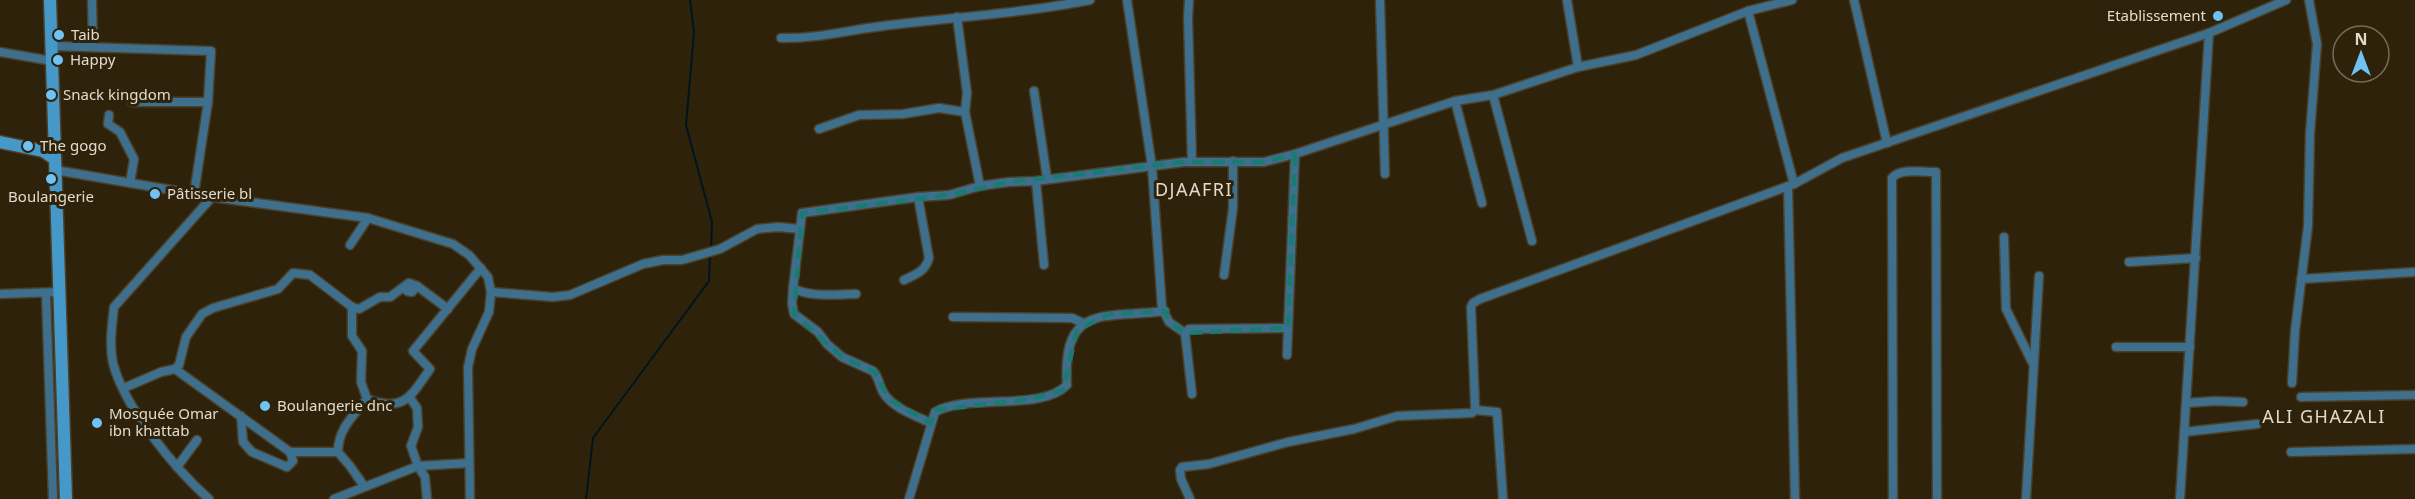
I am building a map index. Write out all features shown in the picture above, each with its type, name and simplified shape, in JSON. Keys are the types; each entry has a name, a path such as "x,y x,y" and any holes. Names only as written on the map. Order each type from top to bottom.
{"main road":[{"path":"50,0 55,164 52,292 66,499"},
{"path":"0,142 43,151 55,164"}],"street":[{"path":"92,0 93,47"},
{"path":"781,38 823,36 875,26 1024,11 1090,0"},
{"path":"1126,0 1152,167 1162,308 1169,322 1185,333 1192,394"},
{"path":"1189,0 1192,162"},
{"path":"1380,0 1385,174"},
{"path":"1567,0 1578,67"},
{"path":"931,423 911,414 889,399 883,393 873,371 842,357 826,344 818,332 794,314 792,288 802,213 918,197 950,195 980,186 1047,178 1192,162 1264,162 1295,154 1455,101 1493,95 1578,67 1636,54 1748,11 1792,0"},
{"path":"1854,0 1887,143"},
{"path":"1475,410 1473,303 1791,185 1842,158 2209,33 2286,0"},
{"path":"2292,382 2308,226 2310,133 2317,44 2309,0"},
{"path":"1748,11 1791,185 1795,499"},
{"path":"957,17 967,93 965,112 980,186"},
{"path":"2180,499 2209,33"},
{"path":"52,46 211,51 208,102 194,194"},
{"path":"0,52 52,61"},
{"path":"1034,91 1047,178"},
{"path":"1493,95 1532,241"},
{"path":"1455,101 1482,203"},
{"path":"132,102 208,102"},
{"path":"819,129 859,116 903,114 939,108 965,112"},
{"path":"109,115 108,124 120,132 134,159 130,183"},
{"path":"1287,355 1295,154"},
{"path":"1224,275 1233,208 1233,161"},
{"path":"55,164 130,183 368,218 453,244 469,255 488,277 491,292 489,312 472,350 468,367 470,499"},
{"path":"1893,499 1892,178 1895,174 1901,173 1935,172 1937,499"},
{"path":"1036,181 1044,265"},
{"path":"205,498 177,467 151,432 124,388 113,362 111,331 114,307 213,197"},
{"path":"904,279 922,271 929,258 918,197"},
{"path":"350,245 368,218"},
{"path":"491,292 553,297 570,295 643,264 663,260 682,260 720,249 757,229 778,227 800,229"},
{"path":"2004,237 2007,314 2032,363"},
{"path":"2129,262 2196,258"},
{"path":"367,399 393,405 410,398 430,369 413,351 481,268"},
{"path":"2301,279 2415,272"},
{"path":"124,388 161,372 175,369 179,365 186,337 202,314 278,289 293,273 310,275 352,307 359,309 380,297 390,297 409,283 417,286 448,309"},
{"path":"2026,499 2032,363 2039,276"},
{"path":"792,288 813,294 856,294"},
{"path":"0,294 52,292 52,499"},
{"path":"352,307 350,326 352,336 362,351 361,382 367,399"},
{"path":"909,499 935,411 1031,399 1063,390 1067,385 1066,359 1077,330 1083,323 1110,314 1165,311"},
{"path":"953,317 1072,318 1083,323"},
{"path":"1185,333 1189,329 1288,328"},
{"path":"2116,347 2190,347"},
{"path":"175,369 241,416 290,452 293,461 287,467 252,452 243,442 241,416"},
{"path":"2301,397 2415,395"},
{"path":"410,398 417,408 418,427 411,446 425,477 427,499"},
{"path":"338,452 341,431 367,399"},
{"path":"2186,404 2215,401 2243,402"},
{"path":"1190,499 1181,479 1182,467 1209,464 1288,442 1354,429 1397,416 1475,410 1497,412 1503,499"},
{"path":"2184,432 2258,424"},
{"path":"177,467 198,440"},
{"path":"2291,452 2415,449"},
{"path":"290,452 338,452 364,486"},
{"path":"334,499 418,465 469,463"}],"highlighted area":[{"path":"1295,154 1288,328 1185,333 1169,322 1165,311 1110,314 1077,330 1063,390 1031,399 935,410 931,423 889,399 875,372 842,357 794,314 802,213 949,195 1009,182 1184,162 1264,162"}],"waterway":[{"path":"690,0 694,32 686,125 712,222 711,249"},
{"path":"586,499 593,438 709,281 710,255"}],"place":[{"name":"Etablissement","path":"2218,16"},
{"name":"Taib","path":"59,35"},
{"name":"Happy","path":"58,60"},
{"name":"Snack kingdom","path":"51,95"},
{"name":"The gogo","path":"28,146"},
{"name":"Boulangerie","path":"51,179"},
{"name":"Pâtisserie bl","path":"155,194"},
{"name":"Boulangerie dnc","path":"265,406"},
{"name":"Mosquée Omar ibn khattab","path":"97,423"}],"district":[{"name":"DJAAFRI","path":"1194,190"},
{"name":"ALI GHAZALI","path":"2324,417"}]}
